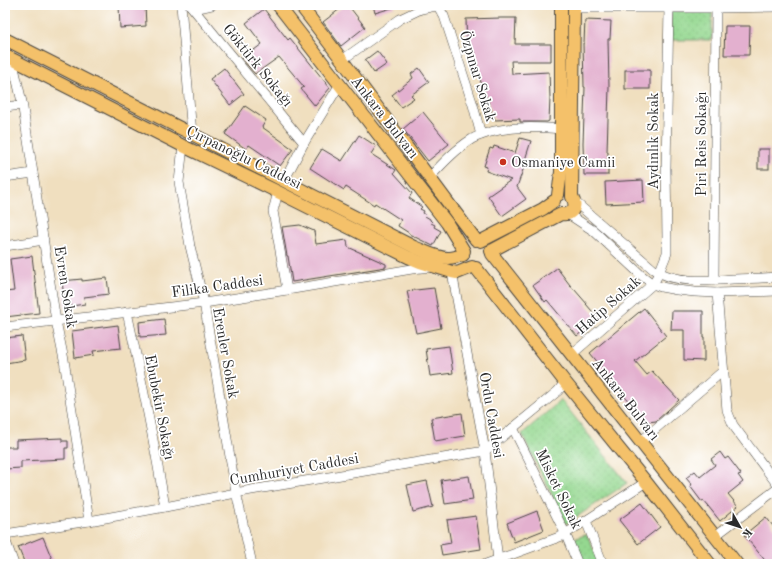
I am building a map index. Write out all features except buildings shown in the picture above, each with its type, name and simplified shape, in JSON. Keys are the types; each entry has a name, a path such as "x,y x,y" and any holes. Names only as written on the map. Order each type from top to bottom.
{"main road":[{"name":"Ankara Bulvarı","path":"278,5 447,223 464,253 466,262 474,268 710,564"},
{"name":"Ankara Bulvarı","path":"300,5 429,178 478,240 487,244 491,253 736,564"},
{"path":"561,5 561,172 554,205 558,212 565,214"},
{"path":"474,268 485,266 490,261 491,253 572,211 574,208 574,6"},
{"name":"Çırpanoğlu Caddesi","path":"5,39 192,134 408,257 433,267 457,273 474,268"},
{"name":"Çırpanoğlu Caddesi","path":"9,57 183,146 281,186 438,257 450,258 464,253"},
{"path":"464,253 468,244 543,208 562,194 566,193 573,199"}],"street":[{"path":"181,5 192,134"},
{"path":"192,7 212,5"},
{"name":"Özpınar Sokak","path":"437,5 444,16 473,105 481,135"},
{"path":"342,60 400,19 420,7 441,5"},
{"path":"574,6 668,8 777,6"},
{"name":"Göktürk Sokağı","path":"192,7 304,143"},
{"name":"Aydınlık Sokak","path":"659,273 667,253 666,168 668,8"},
{"name":"Piri Reis Sokağı","path":"714,280 716,8"},
{"name":"Evren Sokak","path":"9,57 22,105 89,520"},
{"path":"287,290 273,211 281,186 304,143 340,84"},
{"path":"5,107 22,105"},
{"path":"429,178 463,146 481,135 494,131 519,128 538,127 561,129"},
{"name":"Erenler Sokak","path":"183,146 179,182 190,246 204,303 236,492 252,564"},
{"path":"5,177 33,173"},
{"path":"573,199 659,273 682,279 697,280 777,277"},
{"path":"565,214 594,231 641,275 653,284 661,287 677,290 717,293 777,291"},
{"path":"5,246 44,240"},
{"name":"Filika Caddesi","path":"5,328 204,303 412,269 433,267"},
{"name":"Ordu Caddesi","path":"452,272 485,451 498,562"},
{"name":"Hatip Sokak","path":"571,355 653,284 659,273"},
{"path":"717,293 727,410 733,425 777,484"},
{"name":"Ebubekir Sokağı","path":"126,312 144,390 158,463 164,507"},
{"path":"640,442 723,371"},
{"path":"485,451 558,391 565,382"},
{"name":"Misket Sokak","path":"513,428 565,533 578,564"},
{"name":"Cumhuriyet Caddesi","path":"5,534 164,507 236,492 485,451"},
{"path":"486,564 498,562 562,536 646,482"},
{"path":"715,536 777,489"},
{"path":"586,521 603,564"},
{"path":"5,539 14,564"}],"green space":[{"path":"671,11 712,11 712,40 670,40"},
{"path":"561,400 627,483 566,524 522,434"},
{"path":"587,535 600,564 581,564 571,540"}],"place":[{"name":"Osmaniye Camii","path":"503,162"}]}
